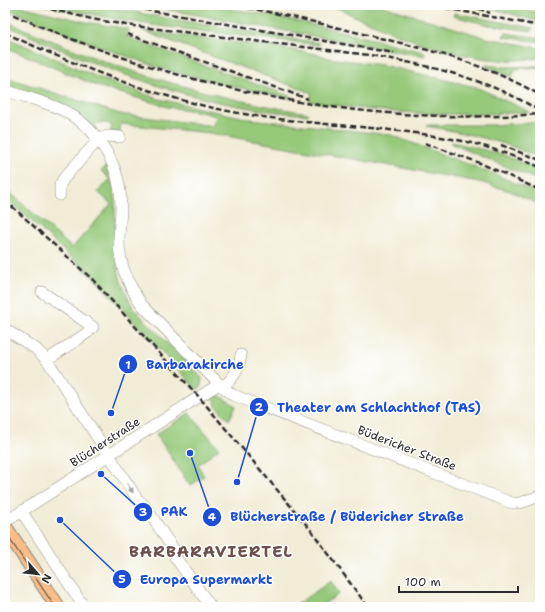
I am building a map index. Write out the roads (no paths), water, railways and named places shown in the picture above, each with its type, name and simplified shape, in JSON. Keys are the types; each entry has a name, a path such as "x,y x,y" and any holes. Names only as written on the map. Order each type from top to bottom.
{"main road":[{"path":"5,527 58,607"},
{"path":"5,543 47,607"}],"street":[{"name":"Büdericher Straße","path":"5,90 67,113 83,123 99,139 113,165 120,191 120,253 127,281 143,306 220,385 238,398 512,502 520,503 540,496"},
{"path":"60,195 60,185 64,178 99,139 107,136 120,137"},
{"path":"42,292 93,327 87,334 47,360"},
{"path":"5,329 36,349 47,360 138,500 148,511 199,592 211,607"},
{"path":"220,385 232,380 236,374 241,355"},
{"name":"Blücherstraße","path":"5,522 220,385"},
{"path":"22,512 84,607"}],"tram line":[{"path":"5,532 55,607"}],"railway":[{"path":"33,5 92,19 126,25 369,55 414,63 479,82 500,90 540,111"},
{"path":"118,5 394,53"},
{"path":"230,5 297,18 432,51 475,65 540,95"},
{"path":"429,5 540,26"},
{"path":"470,5 490,13"},
{"path":"516,5 540,10"},
{"path":"5,11 69,38 133,61 199,80 266,96 334,107 402,114 471,116 540,114"},
{"path":"5,33 65,59 125,82 218,109 276,119 431,135 468,142 489,148 540,167"},
{"path":"127,34 308,99"},
{"path":"425,143 480,163 540,190"},
{"path":"501,145 540,160"},
{"path":"5,200 93,280 199,397 310,529 368,607"}],"place":[{"name":"Barbarakirche","path":"111,413"},
{"name":"Blücherstraße / Büdericher Straße","path":"190,453"},
{"name":"PAK","path":"101,474"},
{"name":"Theater am Schlachthof (TAS)","path":"237,482"},
{"name":"Europa Supermarkt","path":"60,520"}],"district":[{"name":"BARBARAVIERTEL","path":"211,551"}]}
